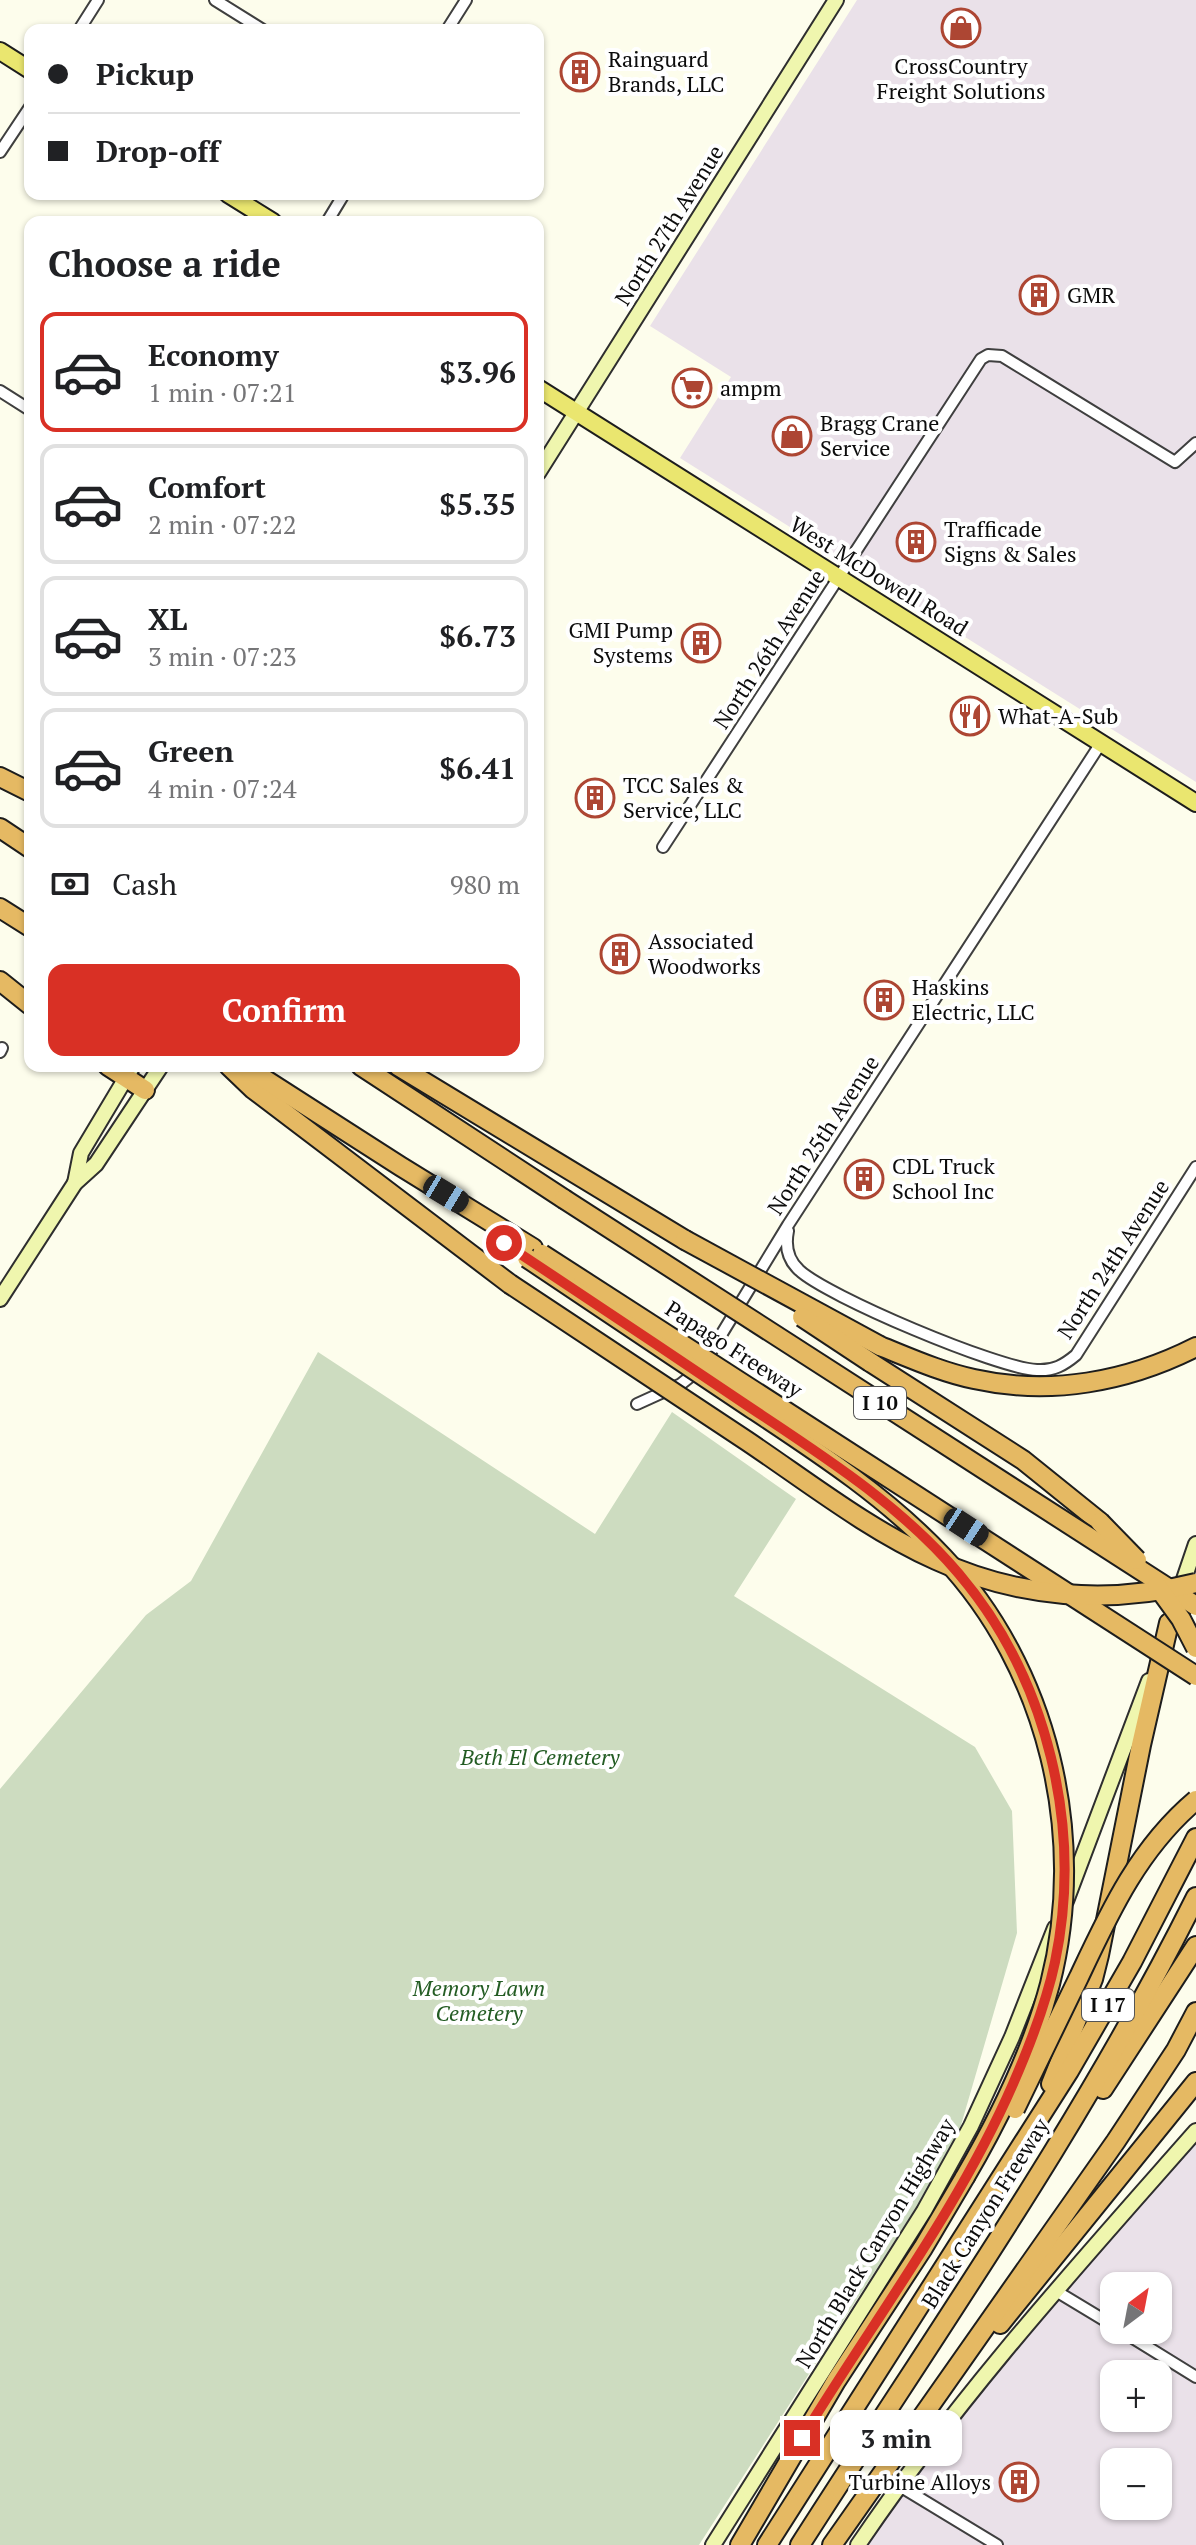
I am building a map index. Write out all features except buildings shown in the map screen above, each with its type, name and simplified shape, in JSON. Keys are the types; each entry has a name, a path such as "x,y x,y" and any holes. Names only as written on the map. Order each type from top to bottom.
{"highway":[{"path":"0,777 24,789"},
{"path":"0,828 24,844"},
{"path":"0,908 24,923"},
{"path":"0,981 24,1000"},
{"path":"130,1072 145,1090"},
{"path":"236,1072 265,1099 510,1284 846,1507 936,1560 985,1579 1035,1591 1081,1596 1132,1595 1196,1583"},
{"name":"Papago Freeway","path":"253,1072 530,1253 1196,1676"},
{"name":"Papago Freeway","path":"370,1072 1196,1606"},
{"path":"408,1072 875,1354 1023,1460 1100,1522 1141,1564 1181,1619 1196,1648"},
{"path":"530,1253 799,1440 899,1515 961,1576 1005,1641 1021,1672 1045,1736 1057,1786 1063,1835 1064,1883 1060,1929 1050,1986 1029,2044 969,2180"},
{"path":"875,1354 973,1379 1048,1387 1128,1375 1167,1362 1196,1347"},
{"path":"1034,2128 1093,1979 1169,1623"},
{"path":"740,2545 836,2381 1008,2123 1108,1913 1133,1869 1158,1836 1196,1800"},
{"name":"Black Canyon Freeway","path":"767,2545 1106,2010 1196,1838"},
{"name":"Black Canyon Freeway","path":"800,2545 1033,2185 1149,1987 1196,1897"},
{"path":"1033,2185 1089,2110 1196,1946"},
{"path":"832,2545 1165,2067 1196,2012"},
{"path":"935,2398 978,2352 1196,2082"}],"main road":[{"name":"North 27th Avenue","path":"544,464 836,0"},
{"path":"0,51 24,66"},
{"path":"238,200 263,216"},
{"name":"West McDowell Road","path":"544,392 1196,803"},
{"path":"75,1183 81,1153 130,1072"},
{"path":"0,1299 75,1183 96,1164 157,1072"},
{"name":"North Black Canyon Highway","path":"713,2545 915,2225 971,2126 1012,2037 1063,1910 1196,1544"},
{"path":"858,2545 898,2485 974,2388 1196,2131"}],"street":[{"path":"83,24 98,0"},
{"path":"215,0 253,24"},
{"path":"451,24 466,0"},
{"path":"0,152 24,116"},
{"name":"North 26th Avenue","path":"663,847 981,359 988,355 1002,356 1175,462 1196,443"},
{"path":"0,391 24,406"},
{"name":"North 25th Avenue","path":"637,1404 681,1384 701,1368 788,1225 1101,743"},
{"name":"North 24th Avenue","path":"788,1225 787,1250 792,1262 814,1282 915,1329 994,1359 1038,1370 1058,1368 1076,1355 1196,1167"},
{"path":"1056,2291 1100,2318"},
{"path":"1143,2344 1196,2377"},
{"path":"898,2485 997,2545"}],"shaded area":[{"path":"857,0 1196,0 1196,782 680,458 731,377 650,326"},
{"path":"1196,2139 1196,2545 865,2545 974,2397"}],"green space":[{"name":"Memory Lawn Cemetery","path":"318,1352 595,1534 672,1412 796,1499 734,1596 975,1747 1012,1811 1017,1933 959,2132 935,2178 699,2545 0,2545 0,1789 146,1615 191,1581"}],"place":[{"name":"CrossCountry Freight Solutions","path":"961,28"},
{"name":"Rainguard Brands, LLC","path":"580,72"},
{"name":"GMR","path":"1039,295"},
{"name":"ampm","path":"692,388"},
{"name":"Bragg Crane Service","path":"792,436"},
{"name":"Trafficade Signs & Sales","path":"916,542"},
{"name":"GMI Pump Systems","path":"701,643"},
{"name":"What-A-Sub","path":"970,716"},
{"name":"TCC Sales & Service, LLC","path":"595,798"},
{"name":"Associated Woodworks","path":"620,954"},
{"name":"Haskins Electric, LLC","path":"884,1000"},
{"name":"CDL Truck School Inc","path":"864,1179"},
{"name":"Turbine Alloys","path":"1019,2482"}],"route":[{"path":"504,1243 787,1432 899,1515 961,1576 991,1618 1021,1672 1045,1736 1057,1786 1063,1835 1064,1883 1056,1958 1043,2007 1013,2084 983,2147 802,2438"}],"park label":[{"name":"Beth El Cemetery","path":"540,1757"}]}
